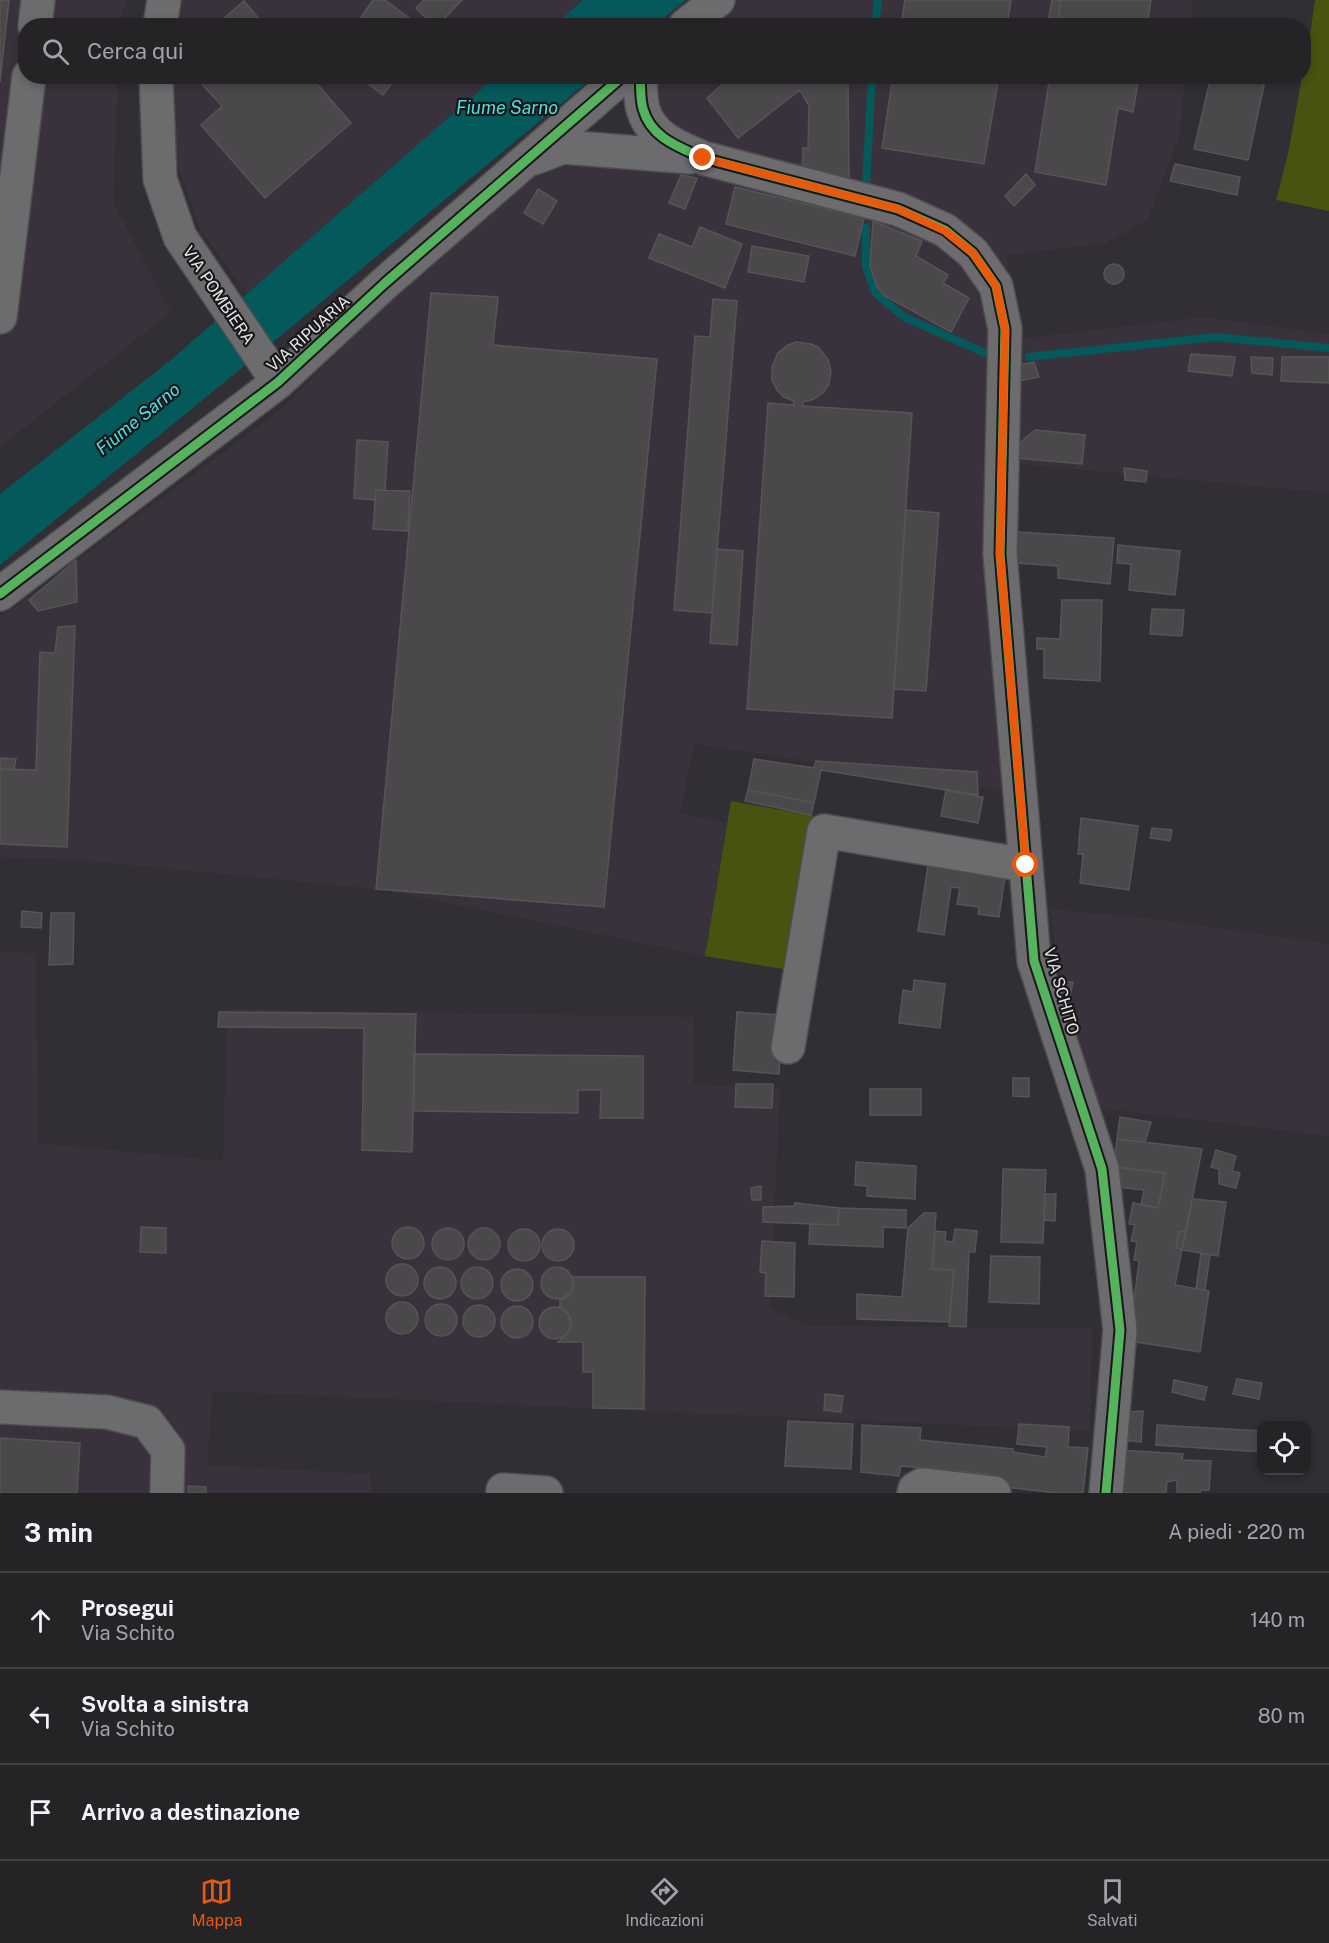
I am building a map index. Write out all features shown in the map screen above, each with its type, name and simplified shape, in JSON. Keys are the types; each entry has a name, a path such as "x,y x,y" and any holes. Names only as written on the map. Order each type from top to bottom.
{"street":[{"path":"36,18 38,0"},
{"path":"161,18 164,0"},
{"path":"695,18 718,0"},
{"path":"0,316 28,84"},
{"name":"VIA POMBIERA","path":"156,84 160,178 180,237 278,382"},
{"name":"VIA RIPUARIA","path":"0,594 278,382 385,283 614,84"},
{"name":"VIA SCHITO","path":"641,84 643,109 651,126 660,136 676,146 703,158 898,209 945,231 973,253 996,286 1005,329 1000,554 1034,962 1102,1169 1120,1330 1106,1493"},
{"path":"527,161 563,147 703,158"},
{"path":"788,1047 824,831 1026,865"},
{"path":"0,1407 107,1412 147,1422 168,1450 167,1493"},
{"path":"914,1493 915,1489 922,1485 994,1493"},
{"path":"503,1490 546,1493"}],"shaded area":[{"path":"0,0 126,0 122,18 18,18 18,84 118,84 113,202 171,312 0,447"},
{"path":"178,0 583,0 562,18 176,18"},
{"path":"739,0 1193,0 1192,18 717,18"},
{"path":"173,84 487,84 247,294 200,229 176,160"},
{"path":"655,84 1184,84 1179,137 1148,220 1106,243 1007,255 1018,339 1204,317 1329,334 1329,493 1020,464 1019,561 1029,794 695,744 680,813 727,823 705,956 385,890 81,860 0,857 0,618 283,408 416,273 532,174 562,162 679,173 698,137 663,121"},
{"path":"1050,909 1154,919 1329,944 1329,1136 1090,1107 1066,1027"},
{"path":"0,952 36,953 38,1143 223,1161 227,1009 693,1017 694,1084 780,1088 770,1308 809,1326 1092,1328 1090,1431 213,1391 207,1465 371,1474 371,1493 0,1493"}],"green space":[{"path":"1315,0 1329,0 1329,211 1276,200 1288,154 1301,84 1311,84 1311,28"},
{"path":"731,801 815,816 789,970 705,956"}],"water":[{"path":"583,0 686,0 664,18 562,18"},
{"name":"Fiume Sarno","path":"487,84 585,84 0,565 0,494 172,359"}],"building":[{"path":"0,0 9,0 0,82"},
{"path":"373,0 385,0 409,18 361,18"},
{"path":"424,0 462,0 445,18 426,18 416,8"},
{"path":"905,0 1011,0 1008,18 902,18"},
{"path":"1052,0 1061,0 1058,18 1049,18"},
{"path":"1061,0 1151,0 1148,18 1058,18"},
{"path":"244,1 258,18 224,18"},
{"path":"202,84 317,84 351,123 265,198 201,125 222,106"},
{"path":"369,84 391,84 383,95"},
{"path":"723,84 848,84 849,188 802,175 803,148 808,148 809,106 800,90 738,138 707,98"},
{"path":"892,84 998,84 984,164 882,148"},
{"path":"1049,84 1138,84 1133,112 1118,108 1106,185 1035,172"},
{"path":"1209,84 1264,84 1248,160 1194,149"},
{"path":"1175,164 1240,177 1237,195 1170,181"},
{"path":"1026,174 1035,185 1014,206 1005,196"},
{"path":"681,175 697,178 685,209 669,203"},
{"path":"735,187 864,218 855,256 726,224"},
{"path":"538,189 557,201 543,224 524,213"},
{"path":"873,221 922,241 916,256 948,275 943,283 969,298 951,332 885,296 877,287 870,266"},
{"path":"700,227 742,244 725,288 649,258 659,234 692,247"},
{"path":"752,246 809,256 804,282 748,272"},
{"path":"1114,264 1121,267 1124,274 1121,281 1114,284 1107,281 1104,274 1107,267"},
{"path":"431,293 498,297 493,345 657,359 604,907 376,889"},
{"path":"713,299 737,301 712,613 674,610 695,336 710,337"},
{"path":"796,342 818,347 828,359 831,371 829,384 823,393 803,402 802,406 912,413 892,718 747,709 768,403 794,405 794,401 784,397 777,390 772,380 772,367 778,353"},
{"path":"1191,354 1235,357 1232,376 1188,371"},
{"path":"1251,357 1273,358 1272,375 1252,373"},
{"path":"1282,357 1329,357 1329,383 1281,381"},
{"path":"1034,362 1039,377 1019,381 1014,366"},
{"path":"1035,430 1085,435 1082,464 1016,458 1021,442"},
{"path":"357,440 388,442 385,490 376,490 375,500 354,498"},
{"path":"1124,468 1147,471 1146,482 1125,480"},
{"path":"376,490 410,491 408,531 373,529"},
{"path":"906,510 939,513 926,691 894,689"},
{"path":"1018,532 1114,538 1110,584 1058,578 1058,566 1016,563"},
{"path":"1118,545 1180,551 1175,595 1129,590 1131,564 1117,563"},
{"path":"717,549 743,551 737,645 710,643"},
{"path":"76,560 77,602 38,611 29,600"},
{"path":"1062,600 1102,600 1100,681 1044,678 1044,649 1037,649 1037,638 1060,639"},
{"path":"1152,609 1184,610 1182,636 1150,634"},
{"path":"75,626 67,847 0,844 0,769 36,770 40,652 55,653 58,627"},
{"path":"0,758 16,759 14,770 0,769"},
{"path":"754,759 814,768 816,761 977,772 978,795 821,770 814,803 748,790"},
{"path":"748,790 814,803 811,815 745,801"},
{"path":"946,790 983,797 978,823 941,816"},
{"path":"1081,818 1138,826 1129,890 1080,883 1083,854 1078,854"},
{"path":"1152,828 1172,830 1170,841 1150,838"},
{"path":"928,865 1005,877 999,917 978,914 979,907 957,904 960,888 951,887 944,935 918,931"},
{"path":"22,911 42,913 41,928 21,927"},
{"path":"51,913 74,913 73,964 49,965"},
{"path":"914,980 945,984 940,1028 899,1023 903,990 913,992"},
{"path":"1054,981 1073,982 1067,1009 1049,1006"},
{"path":"219,1012 416,1014 412,1152 362,1150 364,1028 218,1027"},
{"path":"737,1012 783,1015 779,1074 733,1070"},
{"path":"414,1054 643,1056 643,1118 600,1118 601,1090 578,1090 578,1113 413,1111"},
{"path":"1013,1078 1029,1078 1029,1097 1013,1096"},
{"path":"736,1084 773,1084 772,1108 735,1107"},
{"path":"870,1089 921,1089 921,1115 870,1115"},
{"path":"1120,1117 1151,1122 1145,1142 1117,1139"},
{"path":"1117,1139 1202,1149 1186,1232 1179,1231 1176,1248 1182,1249 1175,1285 1209,1291 1200,1352 1129,1341 1139,1261 1134,1260 1137,1242 1131,1241 1135,1225 1129,1224 1133,1203 1158,1208 1165,1173 1114,1167"},
{"path":"1216,1150 1236,1156 1232,1171 1240,1173 1236,1188 1219,1184 1219,1169 1211,1167"},
{"path":"856,1162 916,1166 915,1199 867,1196 867,1186 855,1185"},
{"path":"1114,1167 1165,1173 1158,1208 1141,1205 1144,1190 1117,1187"},
{"path":"1003,1169 1046,1170 1043,1243 1001,1242"},
{"path":"761,1186 761,1200 752,1200 751,1188"},
{"path":"1045,1194 1056,1194 1055,1221 1044,1220"},
{"path":"1192,1199 1226,1202 1218,1256 1182,1250"},
{"path":"795,1203 839,1208 838,1225 763,1222 763,1207 794,1206"},
{"path":"839,1208 906,1210 906,1228 883,1227 883,1247 809,1244 810,1224 838,1225"},
{"path":"924,1213 936,1213 932,1269 954,1270 949,1322 857,1319 857,1294 902,1297 908,1228"},
{"path":"141,1227 166,1228 166,1253 140,1252"},
{"path":"408,1227 419,1232 424,1243 419,1254 408,1259 397,1254 392,1243 397,1232"},
{"path":"448,1228 460,1232 464,1244 460,1256 448,1260 436,1256 432,1244 436,1232"},
{"path":"484,1228 495,1233 500,1244 495,1255 484,1260 473,1255 468,1244 473,1233"},
{"path":"524,1229 535,1234 540,1245 535,1256 524,1261 513,1256 508,1245 513,1234"},
{"path":"558,1229 569,1234 574,1245 569,1256 558,1261 547,1256 542,1245 547,1234"},
{"path":"955,1229 977,1231 975,1252 969,1252 966,1327 949,1326 954,1270 932,1269 935,1231 946,1232 945,1241 953,1242"},
{"path":"1179,1231 1186,1232 1182,1249 1176,1248"},
{"path":"762,1241 795,1243 794,1297 765,1296 766,1273 760,1272"},
{"path":"1201,1253 1210,1255 1205,1290 1196,1289"},
{"path":"991,1256 1040,1257 1039,1304 989,1302"},
{"path":"402,1264 414,1268 418,1280 414,1292 402,1296 390,1292 386,1280 390,1268"},
{"path":"440,1267 451,1272 456,1283 451,1294 440,1299 429,1294 424,1283 429,1272"},
{"path":"477,1267 489,1271 493,1283 489,1295 477,1299 465,1295 461,1283 465,1271"},
{"path":"557,1267 569,1271 573,1283 569,1295 557,1299 545,1295 541,1283 545,1271"},
{"path":"517,1269 529,1273 533,1285 529,1297 517,1301 505,1297 501,1285 505,1273"},
{"path":"572,1277 645,1277 644,1409 593,1408 593,1372 583,1372 583,1342 558,1342 567,1334 571,1326 569,1315 560,1307 560,1300 567,1297 572,1290 574,1284"},
{"path":"402,1302 414,1306 418,1318 414,1330 402,1334 390,1330 386,1318 390,1306"},
{"path":"441,1304 453,1308 457,1320 453,1332 441,1336 429,1332 425,1320 429,1308"},
{"path":"479,1305 490,1310 495,1321 490,1332 479,1337 468,1332 463,1321 468,1310"},
{"path":"517,1306 529,1310 533,1322 529,1334 517,1338 505,1334 501,1322 505,1310"},
{"path":"555,1307 567,1311 571,1323 567,1335 555,1339 543,1335 539,1323 543,1311"},
{"path":"1237,1379 1262,1383 1259,1399 1233,1394"},
{"path":"1174,1380 1207,1387 1204,1400 1172,1392"},
{"path":"825,1394 843,1396 841,1412 824,1410"},
{"path":"1143,1411 1141,1442 1123,1440 1123,1412"},
{"path":"788,1421 853,1424 851,1469 785,1466"},
{"path":"1019,1424 1069,1427 1068,1447 1088,1448 1083,1493 1057,1493 987,1485 987,1474 901,1466 899,1476 861,1472 862,1425 921,1428 920,1440 1013,1449 1013,1452 1045,1457 1047,1447 1017,1444"},
{"path":"1157,1425 1257,1431 1257,1452 1156,1445"},
{"path":"0,1438 80,1443 77,1493 0,1493"},
{"path":"1120,1450 1183,1454 1182,1460 1211,1461 1209,1490 1201,1490 1200,1493 1177,1493 1177,1480 1167,1482 1166,1493 1118,1493"},
{"path":"188,1486 206,1487 206,1493 188,1493"}],"waterway":[{"path":"876,18 878,0"},
{"path":"866,185 872,84"},
{"path":"866,228 866,266 875,293 904,317 985,353"},
{"path":"1029,357 1215,337 1329,348"}],"cycle path":[{"path":"0,594 278,382 385,283 614,84"},
{"path":"640,84 641,101 647,119 652,127 667,140 703,158 898,209 945,230 973,253 996,286 1005,329 1000,554 1034,961 1102,1169 1120,1330 1106,1493"}],"route":[{"path":"703,158 898,209 945,231 973,253 996,286 1005,329 1000,554 1026,865"}]}
